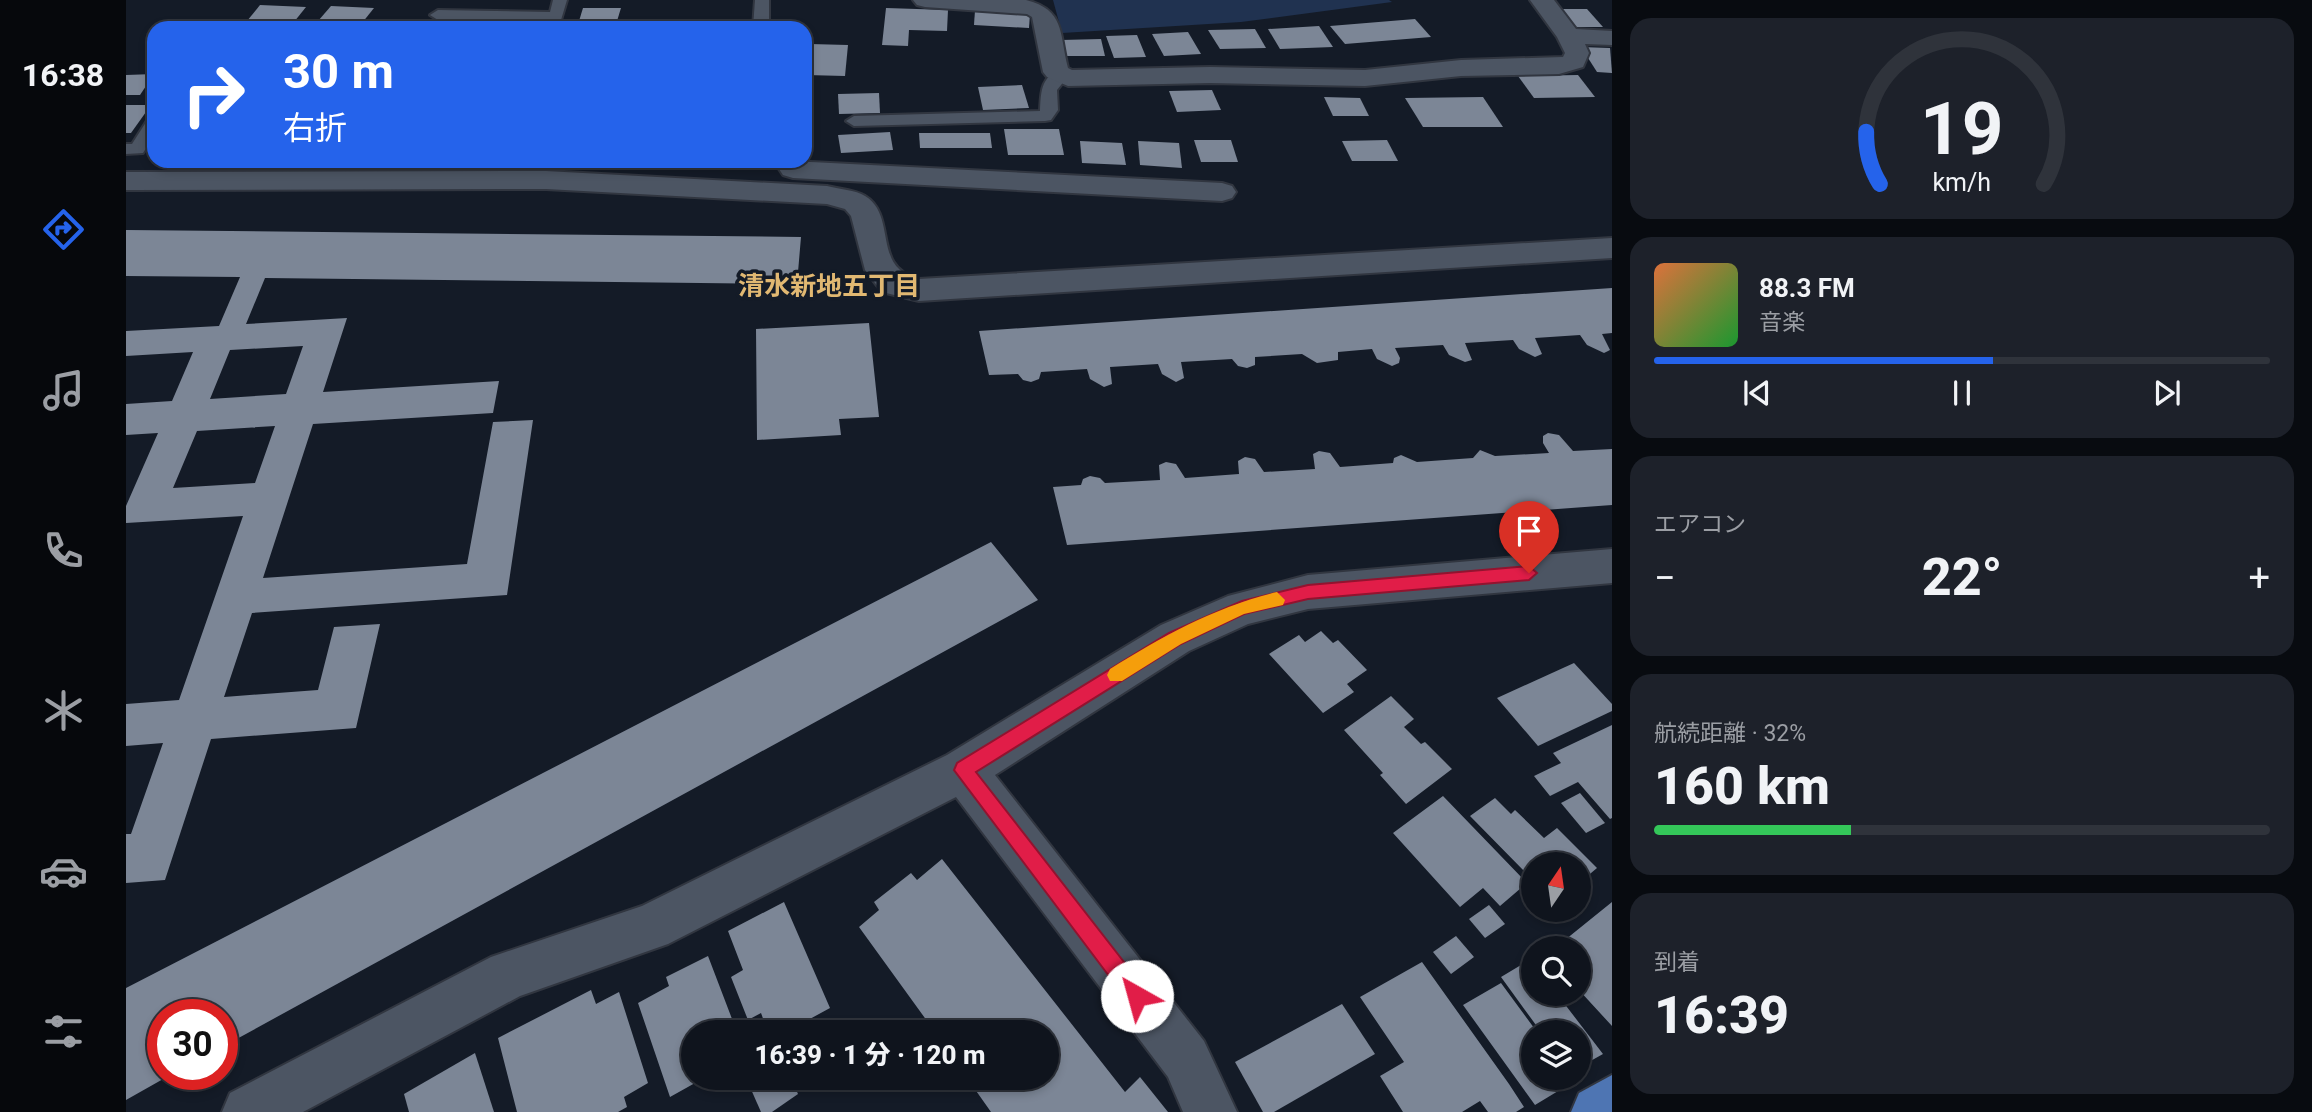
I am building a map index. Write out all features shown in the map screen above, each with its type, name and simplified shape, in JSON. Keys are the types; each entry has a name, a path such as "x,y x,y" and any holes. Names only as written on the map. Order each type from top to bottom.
{"main road":[{"path":"1598,1112 1612,1102"}],"street":[{"path":"925,0 1015,4 1039,9 1043,14 1056,72 1061,75 1365,78 1461,68 1559,66 1574,62 1577,53 1569,36 1542,0"},
{"path":"1569,36 1612,38"},
{"path":"796,168 1222,192"},
{"path":"126,181 359,170 827,195 855,202 865,214 880,270 893,284 919,290 1612,247"},
{"path":"249,1112 509,975 651,927 963,770 1175,638 1242,608 1308,592 1612,566"},
{"path":"963,770 1186,1059 1210,1112"}],"lane":[{"path":"557,21 560,0"},
{"path":"761,21 762,0"},
{"path":"438,15 540,21"},
{"path":"854,121 1045,116 1050,110 1046,96 1048,85 1061,75"},
{"path":"126,149 137,149 147,134"}],"shaded area":[{"path":"1053,0 1392,2 1241,22 1062,33"}],"building":[{"path":"260,5 306,7 295,21 247,21"},
{"path":"331,6 374,8 364,21 318,21"},
{"path":"583,8 621,8 617,21 579,21"},
{"path":"886,8 948,10 947,31 909,30 908,46 882,45"},
{"path":"1556,9 1587,9 1603,27 1570,27"},
{"path":"975,10 1030,14 1029,28 974,25"},
{"path":"1415,19 1431,37 1345,44 1330,26"},
{"path":"1319,26 1333,47 1280,49 1268,29"},
{"path":"1255,29 1266,48 1220,49 1208,30"},
{"path":"1188,32 1201,54 1164,56 1152,34"},
{"path":"1137,35 1146,57 1114,58 1106,36"},
{"path":"1101,39 1105,56 1065,56 1061,40"},
{"path":"812,44 848,45 845,76 812,75"},
{"path":"1581,47 1610,48 1612,73 1597,72"},
{"path":"147,74 147,84 140,95 126,95 126,75"},
{"path":"1578,75 1595,97 1534,98 1518,76"},
{"path":"1022,85 1029,108 983,110 978,87"},
{"path":"1212,90 1221,110 1177,112 1169,91"},
{"path":"879,93 880,113 839,114 838,94"},
{"path":"1324,97 1360,98 1369,116 1333,116"},
{"path":"1483,97 1503,127 1423,127 1405,98"},
{"path":"126,105 147,105 147,111 131,133 126,133"},
{"path":"1004,129 1059,129 1064,155 1008,155"},
{"path":"890,132 893,150 841,153 838,135"},
{"path":"919,133 990,133 992,148 920,148"},
{"path":"1194,140 1231,140 1238,162 1201,162"},
{"path":"1387,140 1398,161 1352,161 1342,141"},
{"path":"1080,141 1122,143 1126,165 1082,163"},
{"path":"1138,141 1179,143 1182,168 1140,165"},
{"path":"126,230 801,237 797,284 265,278 246,324 347,318 323,392 499,381 493,413 313,424 263,578 467,564 493,422 533,420 507,595 252,613 224,697 318,690 334,627 380,624 356,728 211,739 165,880 126,883 126,834 131,834 163,743 126,746 126,704 179,700 243,516 126,523 126,506 158,433 126,435 126,404 172,401 193,352 126,356 126,331 219,326 240,277 126,276","holes":["303,346 286,394 210,399 230,350","275,426 255,483 173,488 197,431"]},
{"path":"1612,288 1612,333 1602,334 1610,350 1604,353 1587,345 1580,335 1535,338 1542,354 1535,357 1519,349 1513,340 1465,343 1472,360 1465,362 1449,355 1443,345 1395,348 1400,358 1399,363 1392,366 1377,359 1372,349 1338,352 1338,360 1317,363 1302,354 1255,357 1255,365 1247,368 1238,366 1232,359 1181,362 1184,378 1176,382 1162,374 1158,364 1110,367 1112,384 1104,387 1090,379 1087,369 1041,372 1039,379 1031,382 1023,380 1018,374 989,375 979,331"},
{"path":"869,323 879,417 839,419 841,435 757,440 756,329"},
{"path":"1548,433 1559,435 1573,451 1612,449 1612,505 1067,545 1053,487 1081,485 1083,479 1090,476 1100,478 1105,483 1160,480 1159,465 1166,462 1176,464 1185,478 1239,474 1238,461 1245,457 1255,459 1264,472 1315,469 1313,454 1319,451 1330,453 1340,467 1393,463 1394,458 1401,455 1417,462 1473,458 1480,450 1495,456 1549,453 1543,443 1543,436"},
{"path":"991,542 1038,600 238,1038 238,999 147,999 147,1088 126,1100 126,988"},
{"path":"1321,631 1333,643 1338,640 1367,670 1347,684 1354,692 1323,713 1269,654 1299,635 1305,642"},
{"path":"1574,663 1612,704 1612,711 1538,746 1497,698"},
{"path":"1391,696 1414,719 1404,727 1421,744 1425,742 1452,769 1406,804 1380,775 1383,773 1344,730"},
{"path":"1612,725 1612,818 1610,819 1578,782 1550,796 1534,776 1561,763 1553,753"},
{"path":"1580,793 1605,823 1586,833 1561,803"},
{"path":"1443,796 1521,877 1521,888 1500,906 1483,888 1460,907 1393,833"},
{"path":"1495,798 1511,814 1515,810 1544,838 1557,828 1581,852 1521,852 1521,868 1470,816"},
{"path":"942,859 1125,1092 1140,1077 1168,1112 991,1112 975,1090 1059,1090 1059,1020 926,1020 859,927 879,910 874,902 911,873 917,880"},
{"path":"1591,862 1597,868 1591,873"},
{"path":"784,902 830,1008 808,1020 764,1020 761,1013 748,1020 731,977 743,970 728,931"},
{"path":"1612,902 1612,1026 1591,1003 1591,936 1570,936 1591,922 1591,919"},
{"path":"1489,905 1505,924 1485,938 1469,919"},
{"path":"1456,936 1474,957 1451,974 1433,952"},
{"path":"708,956 732,1020 681,1020 683,1090 670,1097 638,1003 669,986 666,977"},
{"path":"1422,962 1524,1107 1516,1112 1488,1112 1480,1101 1462,1112 1403,1112 1380,1076 1404,1062 1360,997"},
{"path":"1521,965 1521,1004 1501,977"},
{"path":"1501,983 1528,1020 1521,1020 1521,1086 1463,1005"},
{"path":"591,990 596,1004 619,992 648,1083 624,1097 627,1107 618,1112 517,1112 498,1038"},
{"path":"1342,1004 1375,1054 1274,1112 1263,1112 1235,1062"},
{"path":"1522,1006 1566,1006 1577,1020 1532,1020"},
{"path":"1591,1038 1603,1054 1591,1061"},
{"path":"475,1053 494,1112 409,1112 404,1094"},
{"path":"751,1090 796,1090 798,1094 772,1112 761,1112"},
{"path":"1524,1090 1560,1090 1535,1105"}],"slow traffic":[{"path":"1116,675 1175,638 1242,608 1277,600"}],"district":[{"name":"清水新地五丁目","path":"829,286"}],"route":[{"path":"1137,996 963,770 1175,638 1242,608 1308,592 1529,573"}]}
